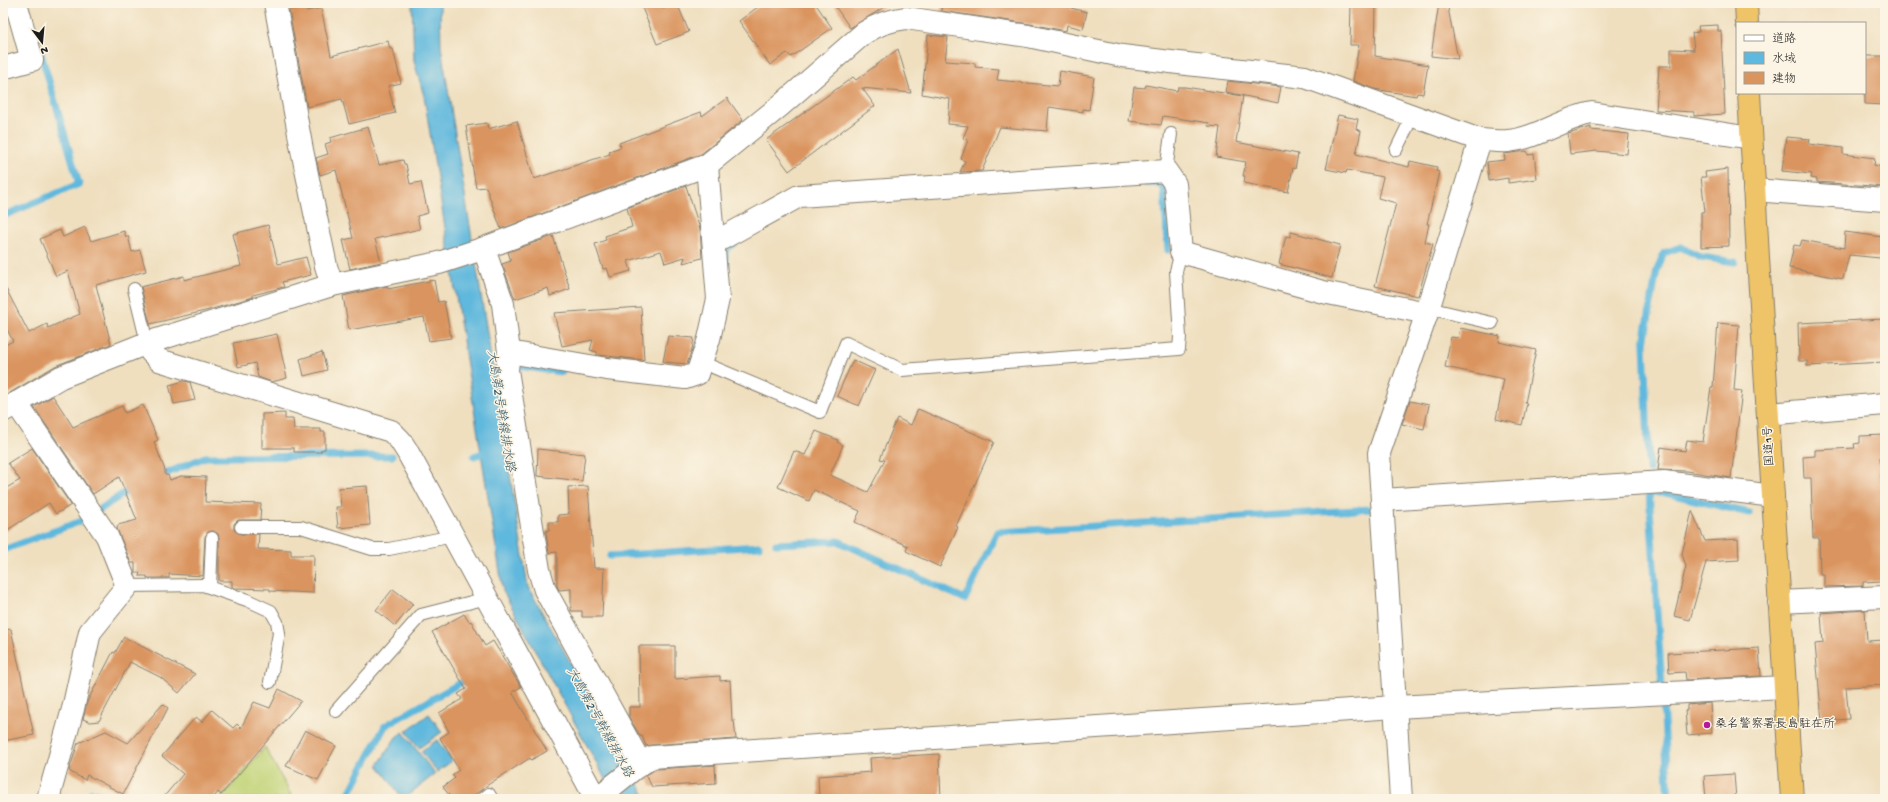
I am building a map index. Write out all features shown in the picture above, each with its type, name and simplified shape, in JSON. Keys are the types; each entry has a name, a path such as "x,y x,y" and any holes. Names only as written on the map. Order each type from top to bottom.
{"highway":[{"path":"1746,3 1747,22"},
{"name":"国道1号","path":"1750,94 1754,190 1792,799"}],"street":[{"path":"3,68 32,60 16,3"},
{"path":"275,3 302,150 326,266 332,285"},
{"path":"48,799 73,709 90,632 127,586 107,536 9,407 60,377 147,343 332,285 439,263 482,249 707,165 780,106 864,33 876,25 892,19 906,18 1028,36 1122,56 1305,77 1480,140 1507,141 1519,139 1577,115 1592,113 1751,138"},
{"path":"1401,799 1379,453 1428,310 1480,140"},
{"path":"509,352 607,369 685,378 697,374 709,339 718,299 707,165"},
{"path":"714,243 799,196 1166,171 1175,184 1181,252 1323,292 1428,310"},
{"path":"1754,190 1885,200"},
{"path":"482,249 504,304 509,352 508,370 539,570 545,590 638,766"},
{"path":"147,343 151,352 159,360 391,431 403,445 596,799 652,757 1395,707 1785,687"},
{"path":"1768,414 1885,404"},
{"path":"1382,500 1664,482 1773,496"},
{"path":"1779,602 1885,597"}],"lane":[{"path":"1396,150 1413,115"},
{"path":"1166,171 1171,134"},
{"path":"701,362 820,412 846,343 902,370 1179,349 1180,338 1176,271 1181,252"},
{"path":"134,289 147,343"},
{"path":"1428,310 1492,323"},
{"path":"241,528 301,526 372,549 389,549 453,536"},
{"path":"210,587 212,538"},
{"path":"127,586 203,585 247,600 271,611 277,622 279,633 270,682"},
{"path":"336,711 421,615 487,598"},
{"path":"483,799 489,794 492,799"}],"green space":[{"path":"265,747 291,795 285,799 220,799"}],"water":[{"name":"大島第2号幹線排水路","path":"412,3 440,3 441,46 528,587 647,799 616,799 503,591 424,96 414,61"},
{"path":"429,714 442,732 419,748 406,731"},
{"path":"403,732 435,774 403,799 378,765 396,737"},
{"path":"437,740 452,761 437,772 421,751"}],"building":[{"path":"640,3 661,3 663,8 677,3 689,32 657,44"},
{"path":"763,3 815,3 832,28 791,57 787,53 770,65 739,21"},
{"path":"833,3 891,3 850,28"},
{"path":"942,3 1072,3 1071,8 1087,12 1083,29 1067,25 1066,31 1030,24 941,11"},
{"path":"1351,3 1376,3 1375,56 1428,65 1423,94 1417,93 1416,96 1374,89 1353,81 1359,45 1350,45"},
{"path":"1439,3 1447,3 1458,59 1431,56"},
{"path":"305,7 306,11 321,8 331,56 388,41 390,49 393,49 401,83 388,86 395,113 349,124 342,99 307,107 289,10"},
{"path":"1718,25 1718,31 1721,31 1725,114 1694,116 1694,112 1656,110 1659,66 1671,66 1671,49 1694,50 1692,33 1699,32 1698,26"},
{"path":"928,35 948,37 945,61 975,63 975,67 999,69 997,80 1058,86 1060,71 1094,77 1089,110 1083,109 1083,112 1049,107 1047,131 1000,127 982,171 960,172 965,161 961,159 968,140 963,138 968,126 948,124 950,99 922,94"},
{"path":"898,49 911,93 862,88 875,106 789,171 766,140 853,77 856,80"},
{"path":"1866,56 1885,56 1884,105 1865,104"},
{"path":"1228,81 1281,87 1278,103 1226,92"},
{"path":"1146,85 1177,91 1178,87 1185,87 1243,96 1236,142 1298,154 1295,169 1293,168 1288,192 1244,183 1245,176 1243,176 1246,162 1216,157 1220,127 1208,126 1209,123 1163,116 1161,125 1129,121 1134,87 1145,88"},
{"path":"727,98 743,120 701,154 501,229 486,187 476,188 466,126 487,123 488,129 517,121 534,179 610,154 609,151 621,147 619,143 701,112 702,116"},
{"path":"1338,115 1358,119 1356,129 1361,131 1356,154 1409,167 1410,161 1437,167 1436,171 1439,172 1427,224 1429,224 1425,242 1433,244 1418,296 1375,286 1396,203 1378,198 1383,177 1347,170 1346,173 1326,169"},
{"path":"368,127 379,165 403,160 404,164 406,164 410,184 421,182 428,213 417,216 420,229 375,239 381,262 350,269 343,240 353,238 336,170 320,175 316,158 328,154 325,144 331,142 330,138"},
{"path":"1591,127 1591,130 1629,134 1627,154 1597,151 1570,154 1568,134"},
{"path":"1786,137 1810,139 1809,144 1843,148 1843,154 1875,158 1874,165 1884,167 1885,187 1817,182 1817,179 1811,178 1812,174 1782,171"},
{"path":"1527,151 1528,155 1534,154 1537,179 1508,183 1508,178 1489,181 1487,162 1505,160 1504,154"},
{"path":"1728,169 1729,246 1701,247 1701,212 1705,212 1701,177 1706,177 1705,172"},
{"path":"686,186 700,229 702,258 683,263 685,257 665,263 661,251 628,261 631,271 610,277 607,268 603,269 595,244 606,240 605,236 632,227 627,208"},
{"path":"268,225 278,264 306,257 311,275 282,282 284,287 253,295 253,297 209,310 150,324 141,287 184,276 184,280 241,266 233,234"},
{"path":"85,227 91,241 124,231 126,237 128,236 132,252 140,250 146,271 96,285 111,344 55,366 3,397 3,346 13,341 3,322 3,283 29,333 47,324 48,328 80,314 68,271 56,276 40,239 60,230 63,237"},
{"path":"1291,232 1340,245 1332,278 1279,264 1286,236 1290,237"},
{"path":"1845,232 1883,237 1880,258 1849,255 1843,279 1789,268 1794,245 1800,246 1802,240 1844,248"},
{"path":"553,236 570,289 550,296 548,288 515,299 502,264 511,261 508,252"},
{"path":"434,280 438,302 444,301 451,338 429,341 424,317 349,330 343,296 387,286 388,289"},
{"path":"641,307 644,360 597,355 597,352 590,350 593,340 562,346 554,313"},
{"path":"1885,319 1885,362 1807,366 1807,361 1799,361 1798,323"},
{"path":"1718,323 1739,325 1734,390 1742,391 1731,478 1686,471 1658,470 1661,447 1685,451 1687,440 1703,442 1711,387 1713,387"},
{"path":"1460,328 1500,336 1499,342 1536,350 1522,425 1496,419 1504,379 1445,367 1451,337 1458,338"},
{"path":"277,334 287,378 272,382 258,377 255,363 238,367 233,343"},
{"path":"668,336 694,338 687,364 663,362"},
{"path":"322,352 327,370 304,376 300,359"},
{"path":"853,360 875,370 859,406 837,396"},
{"path":"184,381 190,382 195,400 174,404 169,385"},
{"path":"53,396 73,427 122,406 125,413 143,405 158,440 154,442 165,470 165,475 168,475 170,480 181,476 206,477 205,502 261,504 260,520 238,520 234,524 234,530 241,534 259,534 258,549 291,550 291,555 314,555 313,593 270,591 270,589 234,588 232,587 232,581 219,581 219,538 218,534 213,531 208,532 205,537 203,576 169,574 169,578 147,578 147,576 139,576 140,573 135,573 135,563 131,563 117,529 118,525 137,520 119,477 93,494 34,407"},
{"path":"1410,401 1429,405 1424,429 1402,424"},
{"path":"918,409 994,442 956,526 958,527 940,567 906,551 908,546 855,522 860,511 814,490 809,501 778,487 794,451 805,455 816,431 838,440 837,442 843,445 830,475 868,492 885,460 880,459 897,418 911,425"},
{"path":"285,413 285,419 293,419 294,429 321,429 321,432 325,432 325,449 321,450 321,452 294,452 294,448 262,448 262,414"},
{"path":"1885,435 1885,457 1880,457 1882,492 1885,492 1885,577 1882,577 1882,581 1863,582 1863,586 1824,587 1824,574 1820,574 1819,538 1813,538 1811,478 1804,478 1803,457 1815,456 1815,450 1855,448 1854,444 1860,443 1860,436"},
{"path":"32,448 71,505 56,514 49,503 3,533 3,490 20,480 8,463"},
{"path":"538,449 585,454 582,481 537,476"},
{"path":"367,486 370,525 338,528 336,507 341,507 339,488"},
{"path":"588,486 594,568 604,568 602,617 582,617 582,611 571,611 571,589 559,590 557,586 557,552 549,553 546,533 546,531 549,530 549,522 558,522 558,515 569,514 568,487"},
{"path":"1692,511 1705,541 1738,539 1739,560 1706,562 1690,620 1674,616 1686,566 1682,554"},
{"path":"393,589 413,604 395,626 376,610"},
{"path":"1865,610 1867,641 1885,640 1885,685 1846,687 1849,719 1822,721 1815,644 1823,643 1821,613"},
{"path":"464,614 469,622 471,621 485,646 493,641 521,687 512,692 547,751 531,760 530,758 489,784 469,799 452,799 443,787 455,778 452,775 459,770 440,738 449,732 439,713 462,699 458,694 466,689 432,632"},
{"path":"11,629 34,735 3,741 3,630"},
{"path":"124,637 195,674 179,693 160,677 130,662 99,721 90,722 83,719 87,702 113,652 115,653"},
{"path":"639,646 675,646 675,679 720,676 720,681 730,680 732,721 734,720 736,739 646,746 642,736 640,736 629,717 629,707 640,707"},
{"path":"1759,648 1761,676 1686,680 1685,672 1669,673 1668,653"},
{"path":"279,689 301,701 221,795 218,792 213,799 162,799 183,774 162,756 196,717 202,722 212,710 233,728 237,724 241,728 254,702 270,708"},
{"path":"1710,703 1712,733 1687,735 1685,710 1687,710 1687,705"},
{"path":"163,704 168,708 123,794 87,775 85,780 69,771 78,743 106,731 128,743"},
{"path":"305,730 336,746 318,780 286,766"},
{"path":"939,754 941,799 819,799 818,776 871,772 870,758"},
{"path":"715,765 716,783 652,787 646,775 656,769"},
{"path":"1734,774 1736,799 1706,799 1704,776"}],"waterway":[{"path":"3,216 79,184 40,50"},
{"path":"1146,183 1160,184 1164,188 1168,250"},
{"path":"726,263 725,254 727,248 734,244"},
{"path":"1649,470 1644,343 1657,270 1664,253 1681,247 1701,257 1735,262"},
{"path":"518,366 562,372"},
{"path":"474,456 489,451"},
{"path":"158,477 205,457 392,456"},
{"path":"99,510 133,487"},
{"path":"1649,492 1662,685"},
{"path":"1654,493 1666,493 1749,513"},
{"path":"776,544 838,541 965,599 997,532 1371,509"},
{"path":"3,550 84,520"},
{"path":"610,556 759,546"},
{"path":"346,799 385,726 469,678"},
{"path":"1663,702 1669,799"},
{"path":"92,792 112,799"}],"place":[{"name":"桑名警察署長島駐在所","path":"1707,725"}]}
